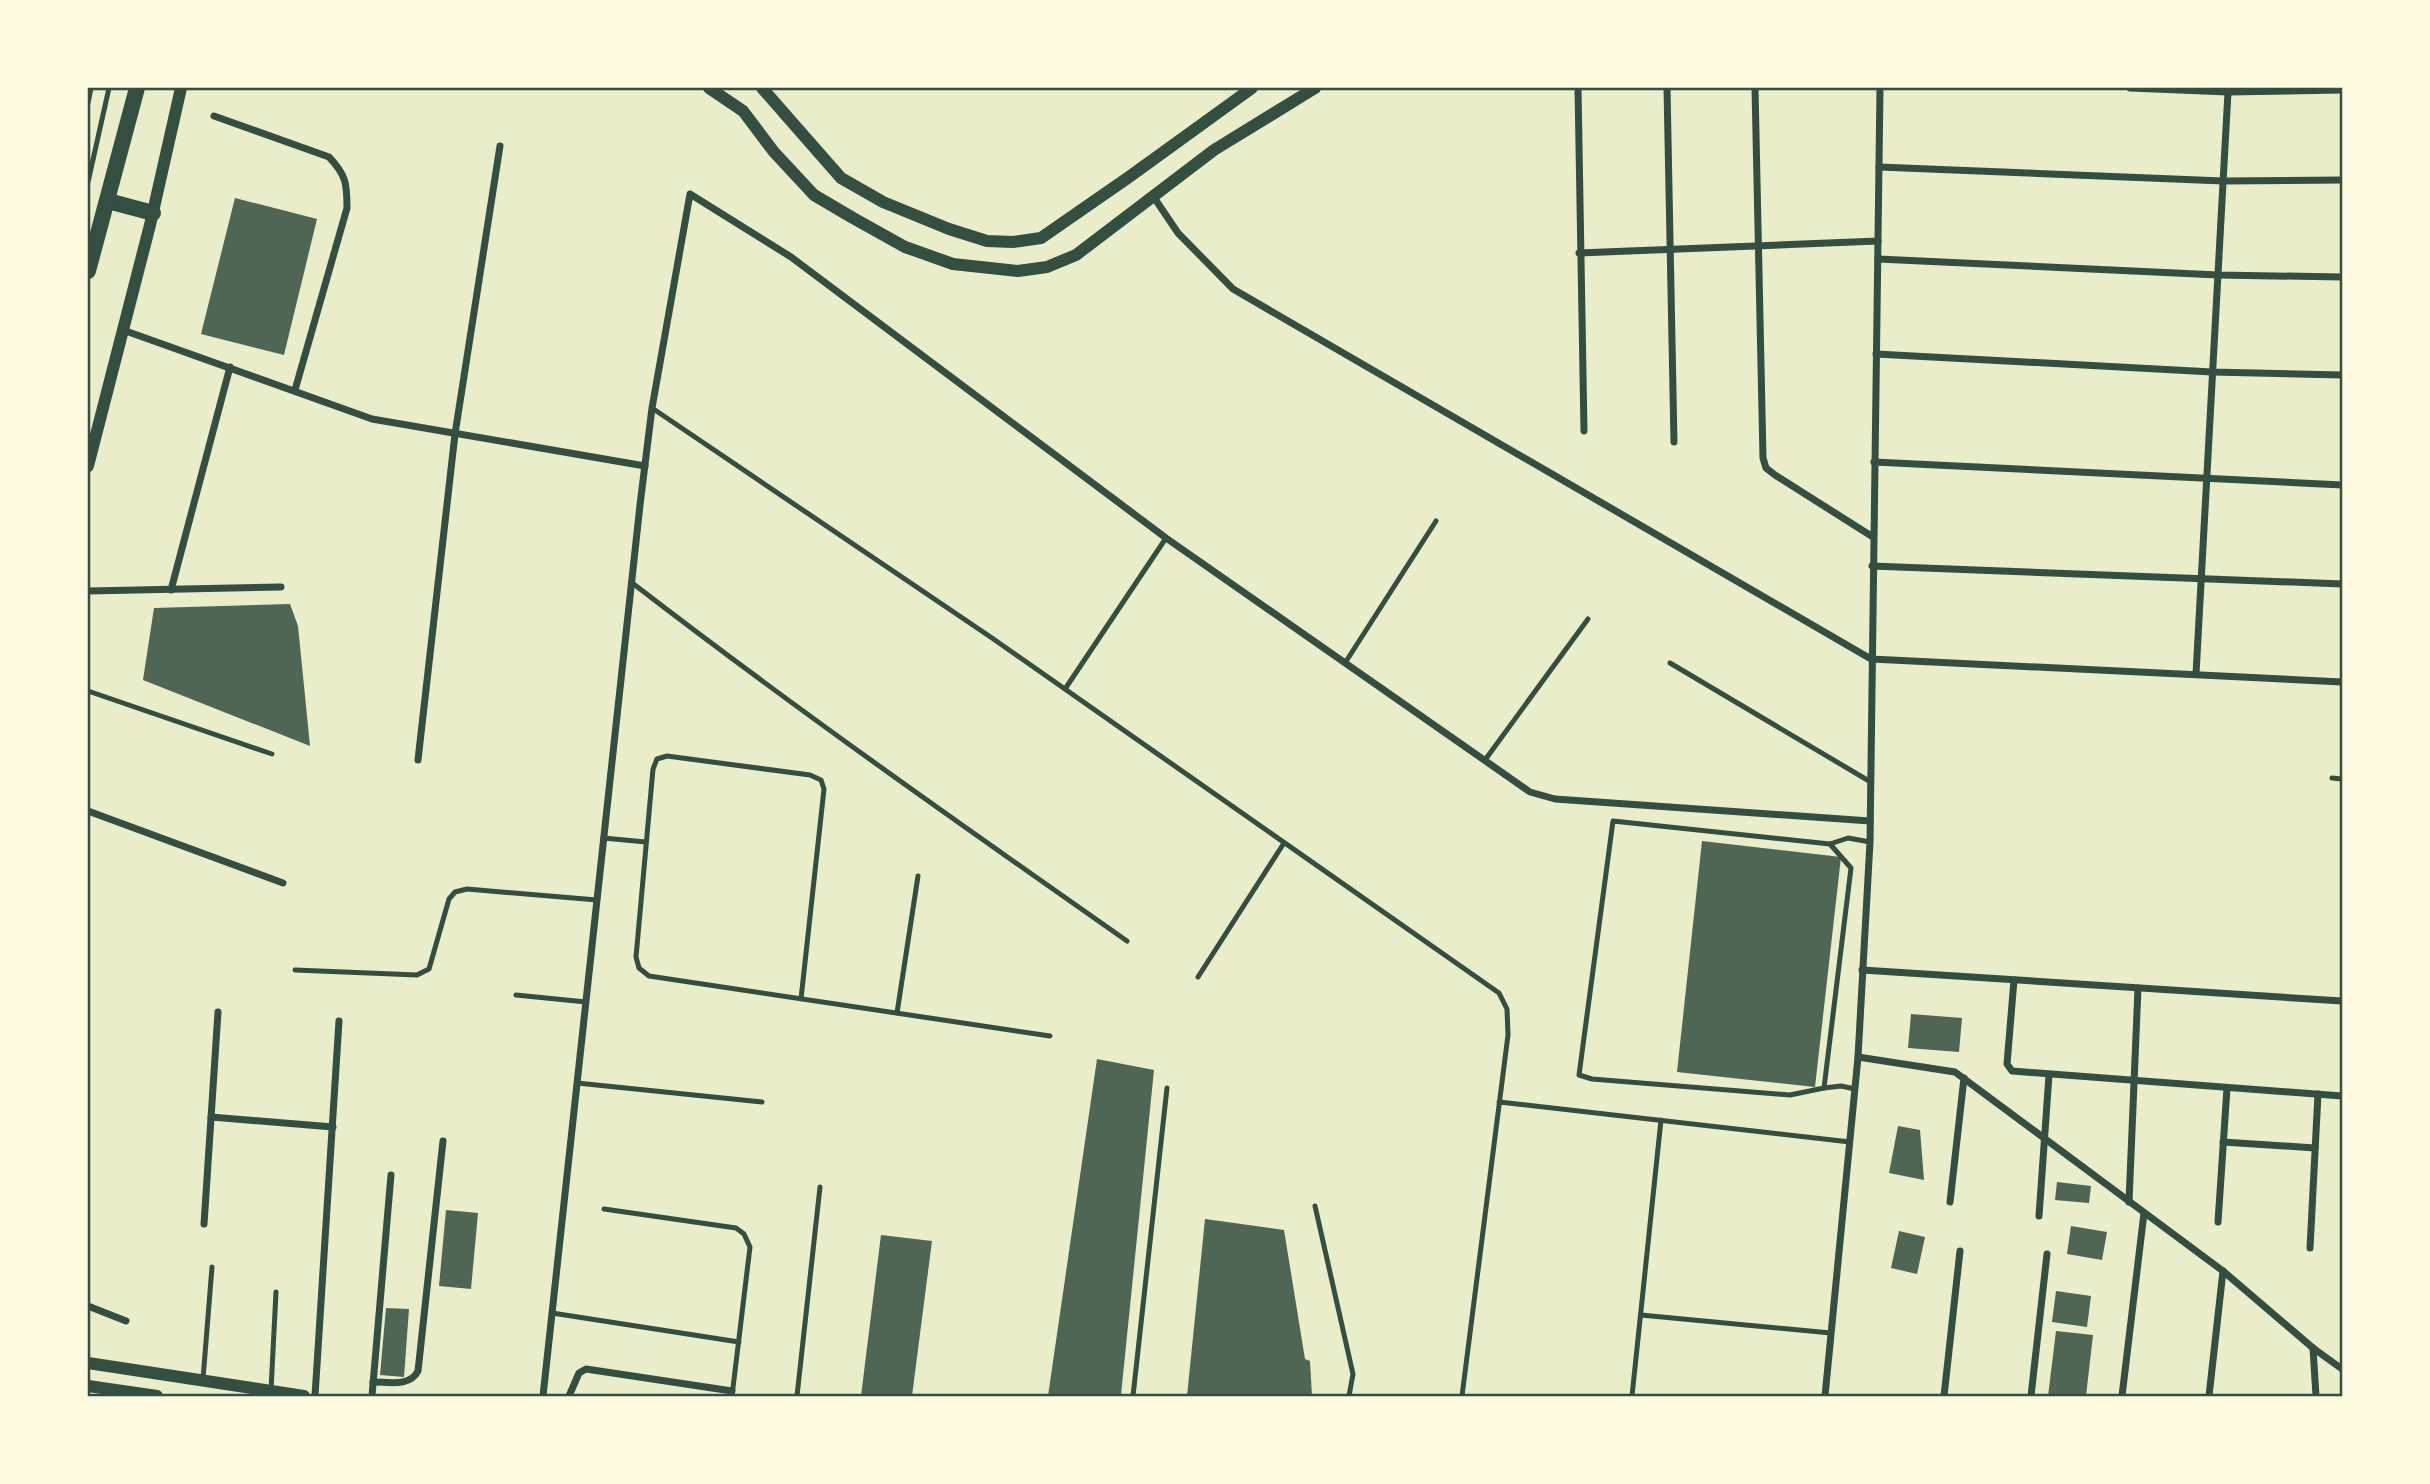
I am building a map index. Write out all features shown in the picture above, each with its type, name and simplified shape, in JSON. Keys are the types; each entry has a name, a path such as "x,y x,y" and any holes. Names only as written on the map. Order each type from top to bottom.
{"highway":[{"path":"88,271 137,88"},
{"path":"108,201 153,213"}],"street":[{"path":"88,466 153,213 181,88"},
{"path":"709,88 743,111 774,152 814,195 905,247 953,264 1018,271 1047,267 1076,255 1214,150 1315,88"},
{"path":"762,88 841,178 883,202 948,229 987,241 1013,242 1041,238 1252,88"},
{"path":"1578,88 1584,431"},
{"path":"1667,88 1674,442"},
{"path":"1755,88 1763,458 1766,468 1873,537"},
{"path":"1825,1396 1858,1058 1870,842 1880,88"},
{"path":"2130,88 2228,92 2343,90"},
{"path":"2196,674 2228,92"},
{"path":"214,116 329,157 340,168 347,183 347,208 295,390"},
{"path":"418,760 456,434 500,146"},
{"path":"1879,167 2223,181 2343,180"},
{"path":"543,1396 652,408 690,194 791,257 1166,538 1530,792 1555,799 1870,821"},
{"path":"1152,195 1178,233 1233,289 1871,659 2343,682"},
{"path":"1579,253 1878,241"},
{"path":"1878,258 2218,275 2343,277"},
{"path":"123,330 372,419 645,466"},
{"path":"1876,354 2212,372 2343,375"},
{"path":"171,590 230,367"},
{"path":"1874,462 2343,485"},
{"path":"1872,566 2343,584"},
{"path":"88,591 281,587"},
{"path":"88,811 283,883"},
{"path":"1862,970 2343,1001"},
{"path":"2014,980 2007,1068 2012,1070 2343,1096"},
{"path":"2129,1202 2138,988"},
{"path":"204,1224 218,1012"},
{"path":"315,1396 339,1021"},
{"path":"1858,1058 1944,1069 1964,1078 2223,1272 2313,1348 2343,1369"},
{"path":"2039,1216 2049,1075"},
{"path":"1950,1202 1964,1078"},
{"path":"2218,1222 2227,1088"},
{"path":"2310,1248 2318,1094"},
{"path":"211,1117 333,1127"},
{"path":"373,1382 407,1382 415,1378 418,1371 443,1141"},
{"path":"2223,1142 2315,1148"},
{"path":"372,1396 391,1175"},
{"path":"2122,1396 2144,1213"},
{"path":"1944,1396 1960,1251"},
{"path":"2031,1396 2047,1254"},
{"path":"2209,1396 2223,1272"},
{"path":"88,1306 126,1321"},
{"path":"2313,1348 2315,1396"},
{"path":"88,1363 304,1396"},
{"path":"569,1396 579,1373 586,1369 732,1394"},
{"path":"88,1386 157,1396"}],"lane":[{"path":"88,103 91,88"},
{"path":"88,182 109,88"},
{"path":"652,408 1065,689 1499,993 1507,1009 1508,1035 1462,1396"},
{"path":"1345,663 1436,521"},
{"path":"1065,689 1166,538"},
{"path":"631,582 936,808 1127,941"},
{"path":"1485,760 1588,619"},
{"path":"1670,663 1869,781"},
{"path":"88,691 272,754"},
{"path":"802,999 824,789 821,780 810,775 667,756 657,758 653,769 636,957 639,968 649,976 802,999 1050,1036"},
{"path":"2332,778 2343,779"},
{"path":"1855,1088 1840,1086 1790,1095 1592,1079 1579,1075 1613,821 1830,844 1848,838 1870,842"},
{"path":"604,838 646,842"},
{"path":"1198,977 1284,843"},
{"path":"1824,1088 1851,868 1830,844"},
{"path":"897,1013 918,876"},
{"path":"295,970 417,975 429,969 449,898 455,892 467,889 597,900"},
{"path":"516,995 586,1002"},
{"path":"577,1083 762,1102"},
{"path":"1133,1396 1167,1088"},
{"path":"1499,1102 1850,1142"},
{"path":"1632,1396 1661,1120"},
{"path":"797,1396 820,1187"},
{"path":"1315,1206 1353,1374 1349,1396"},
{"path":"604,1209 736,1227 744,1234 750,1247 732,1394"},
{"path":"203,1382 212,1267"},
{"path":"271,1391 276,1292"},
{"path":"552,1313 739,1342"},
{"path":"1641,1315 1831,1333"}],"building":[{"path":"235,198 317,219 284,355 201,334"},
{"path":"290,604 298,626 310,746 143,680 154,608"},
{"path":"1702,841 1841,857 1815,1087 1677,1072"},
{"path":"1911,1014 1962,1018 1959,1052 1908,1048"},
{"path":"1097,1059 1154,1070 1121,1395 1048,1396"},
{"path":"1898,1126 1920,1130 1924,1180 1889,1173"},
{"path":"2057,1182 2091,1186 2089,1203 2055,1200"},
{"path":"446,1210 478,1213 471,1289 439,1286"},
{"path":"1205,1219 1284,1230 1305,1359 1310,1361 1312,1396 1187,1396"},
{"path":"2071,1226 2107,1232 2102,1260 2067,1254"},
{"path":"1899,1231 1925,1237 1917,1274 1891,1268"},
{"path":"881,1235 932,1241 912,1396 861,1396"},
{"path":"2056,1291 2091,1296 2087,1327 2052,1322"},
{"path":"386,1308 409,1309 404,1377 380,1375"},
{"path":"2056,1331 2093,1335 2086,1396 2048,1396"}]}
